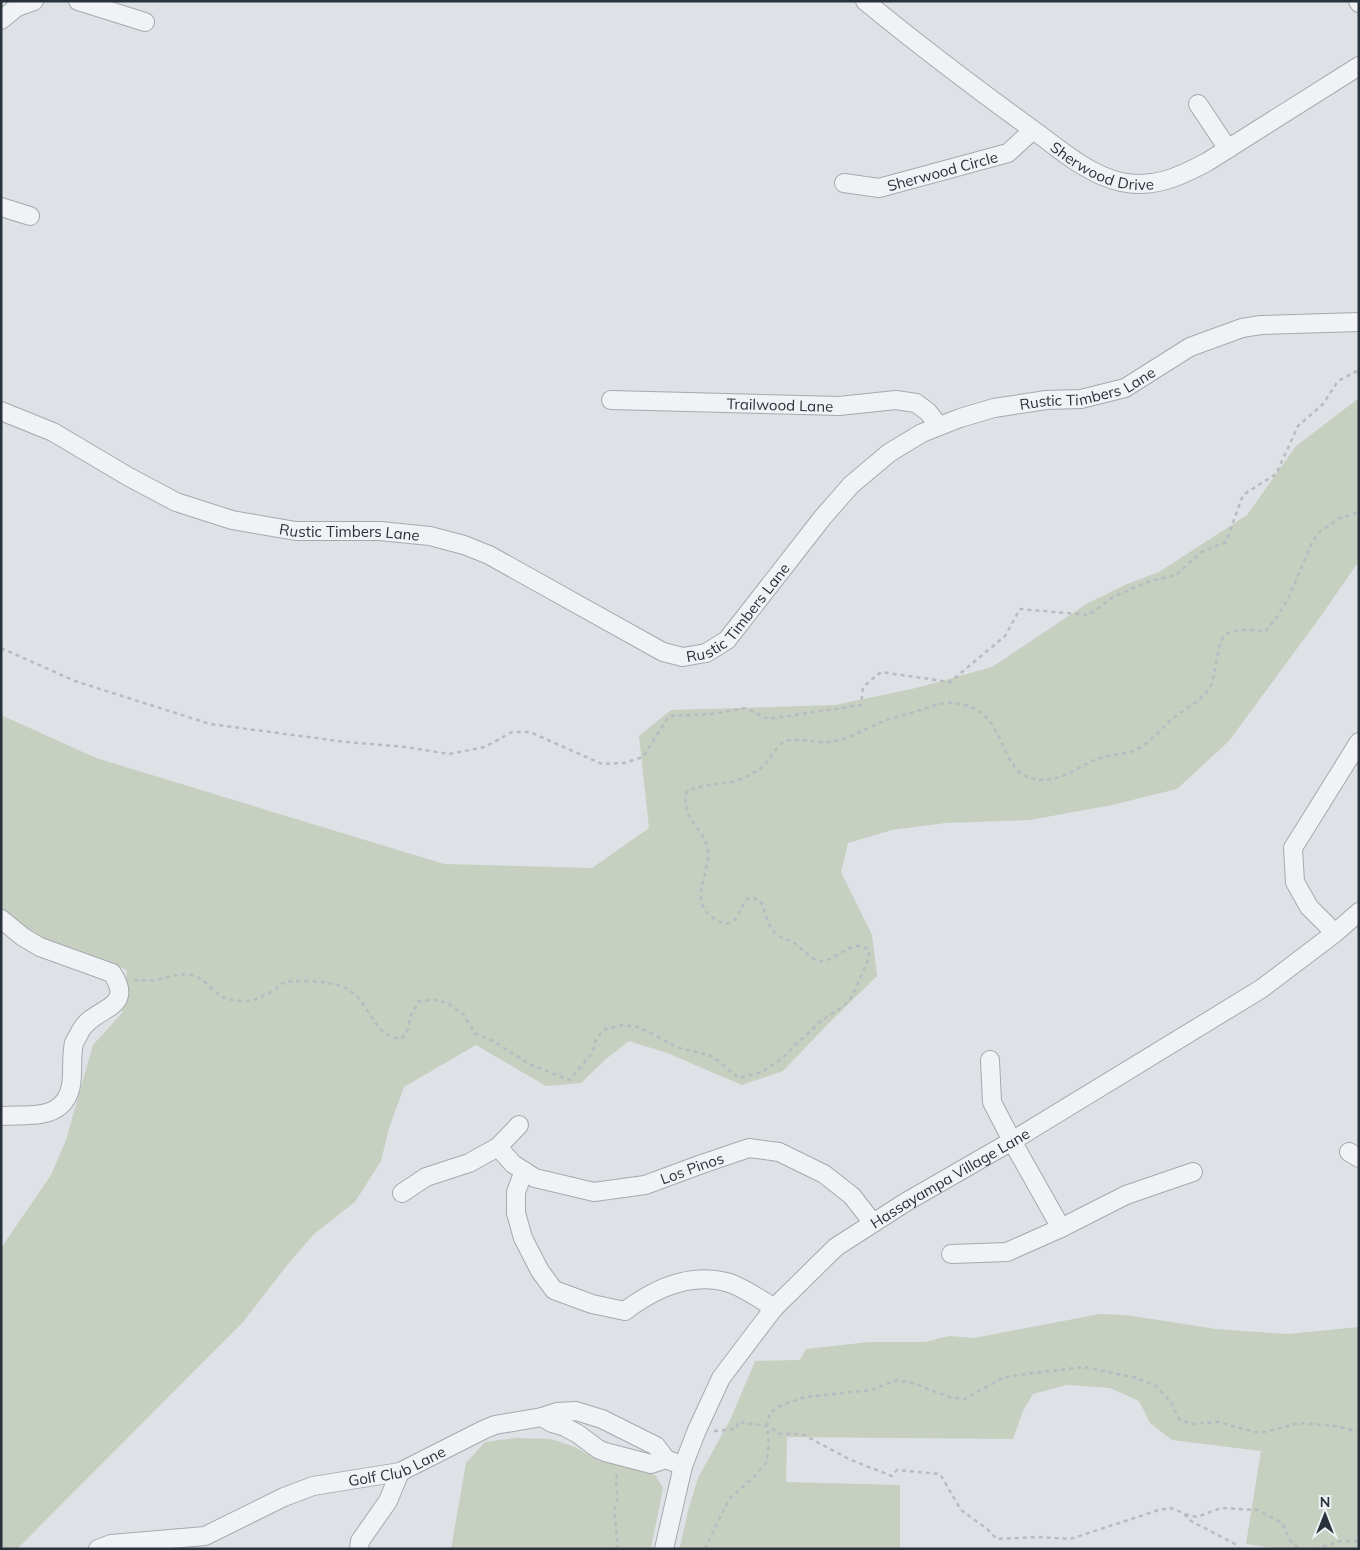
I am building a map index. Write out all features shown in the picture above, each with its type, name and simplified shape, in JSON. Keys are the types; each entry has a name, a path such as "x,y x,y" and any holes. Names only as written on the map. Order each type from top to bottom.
{"street":[{"path":"2,19 16,7 34,1"},
{"path":"78,1 145,22"},
{"name":"Sherwood Drive","path":"865,1 966,82 1081,164 1104,177 1122,182 1161,183 1188,172 1228,149 1359,66"},
{"path":"1198,104 1228,149"},
{"name":"Sherwood Circle","path":"844,183 879,188 1008,153 1033,130"},
{"path":"1,207 30,216"},
{"name":"Rustic Timbers Lane","path":"1,411 53,432 129,477 176,502 232,520 296,531 380,531 430,536 464,545 489,555 663,652 683,657 706,653 727,640 823,516 851,485 889,453 922,433 994,408 1046,400 1081,399 1126,388 1190,347 1242,328 1262,325 1359,322"},
{"name":"Trailwood Lane","path":"611,400 839,406 896,400 916,403 928,412 939,426"},
{"path":"1335,933 1309,907 1295,882 1293,848 1359,742"},
{"name":"Hassayampa Village Lane","path":"664,1549 683,1466 697,1430 722,1378 774,1308 836,1247 906,1202 1012,1141 1261,989 1335,933 1359,912"},
{"path":"1,919 23,937 40,946 112,973 119,983 121,992 118,1000 83,1027 74,1042 69,1093 60,1106 49,1112 1,1116"},
{"path":"990,1060 992,1102 1061,1228"},
{"path":"402,1193 426,1177 469,1163 498,1147 519,1125"},
{"name":"Los Pinos","path":"498,1147 513,1164 536,1178 594,1192 645,1185 749,1148 779,1152 824,1174 852,1196 872,1223"},
{"path":"524,1171 516,1192 516,1213 523,1238 540,1271 554,1290 592,1304 625,1311 642,1298 675,1283 700,1280 727,1282 774,1308"},
{"path":"951,1254 1008,1252 1126,1195 1193,1172"},
{"name":"Golf Club Lane","path":"98,1549 112,1544 203,1542 284,1497 313,1486 400,1472 495,1425 542,1417 557,1412 576,1411 592,1415 656,1446 666,1459 683,1466"},
{"path":"582,1437 592,1415"},
{"path":"542,1417 552,1423 565,1427 598,1449 621,1457 651,1464 666,1459"},
{"path":"359,1549 360,1541 388,1501 400,1472"}],"path":[{"path":"112,973 135,980 148,981 174,975 190,975 203,980 225,998 244,1001 256,1000 282,983 301,981 338,985 356,994 382,1032 394,1038 402,1038 408,1029 410,1017 419,1000 435,1000 448,1003 463,1014 476,1034 493,1041 529,1064 568,1080 593,1052 595,1042 603,1030 623,1025 639,1027 679,1048 712,1056 739,1078 762,1072 791,1050 822,1020 844,1006 851,998 869,958 870,950 862,946 855,946 825,961 815,960 793,942 784,939 774,932 762,903 754,898 747,899 737,918 732,922 720,922 710,916 701,902 700,895 708,861 707,848 686,810 684,800 687,791 703,786 731,782 747,776 764,767 772,758 778,746 784,742 791,740 828,742 847,738 886,720 938,703 968,706 978,710 995,726 1005,751 1018,771 1034,778 1056,778 1101,757 1126,754 1147,743 1170,721 1197,702 1211,684 1224,636 1230,632 1238,631 1266,631 1289,598 1311,545 1318,533 1340,518 1359,512"},
{"path":"704,1549 729,1499 753,1478 766,1463 769,1444 767,1426 770,1413 782,1405 805,1397 871,1390 897,1380 913,1383 949,1398 964,1399 1003,1378 1084,1367 1136,1378 1156,1386 1170,1401 1179,1419 1191,1424 1218,1422 1260,1433 1299,1423 1336,1426 1359,1432"},
{"path":"697,1430 711,1432 736,1429 738,1422 767,1426 781,1434 802,1434 851,1460 892,1476 898,1470 940,1474 961,1510 998,1539 1038,1537 1070,1539 1159,1510 1171,1508 1183,1514 1197,1517 1221,1508 1258,1510 1282,1523 1290,1540 1300,1549"},
{"path":"616,1549 618,1544 614,1510 618,1498 616,1488 617,1471"},
{"path":"1183,1514 1191,1521 1235,1544 1239,1549"},
{"path":"1315,1549 1341,1541 1356,1541 1359,1544"}],"green space":[{"path":"1359,398 1359,561 1229,741 1177,789 1112,805 1030,820 945,823 892,830 848,843 841,872 872,935 877,976 783,1071 742,1085 667,1053 629,1041 606,1059 581,1083 546,1086 476,1045 404,1087 389,1128 381,1161 355,1202 314,1234 243,1322 17,1549 1,1549 1,1248 51,1175 66,1140 93,1045 122,1013 127,970 46,940 18,922 1,908 1,715 96,758 444,864 592,868 649,828 639,736 671,710 835,705 916,688 992,667 1088,603 1125,585 1159,572 1247,515 1296,446"},
{"path":"1100,1314 1126,1315 1216,1329 1288,1334 1359,1327 1359,1549 1280,1549 1246,1544 1261,1451 1172,1440 1150,1423 1139,1401 1110,1388 1067,1385 1033,1394 1023,1411 1013,1439 787,1437 786,1482 900,1485 900,1549 667,1549 680,1547 698,1478 731,1418 755,1361 800,1360 806,1349 869,1342 925,1342 949,1336 974,1338"},
{"path":"516,1438 551,1439 575,1447 599,1461 646,1471 656,1476 663,1488 651,1549 451,1549 466,1463 485,1442"}]}
